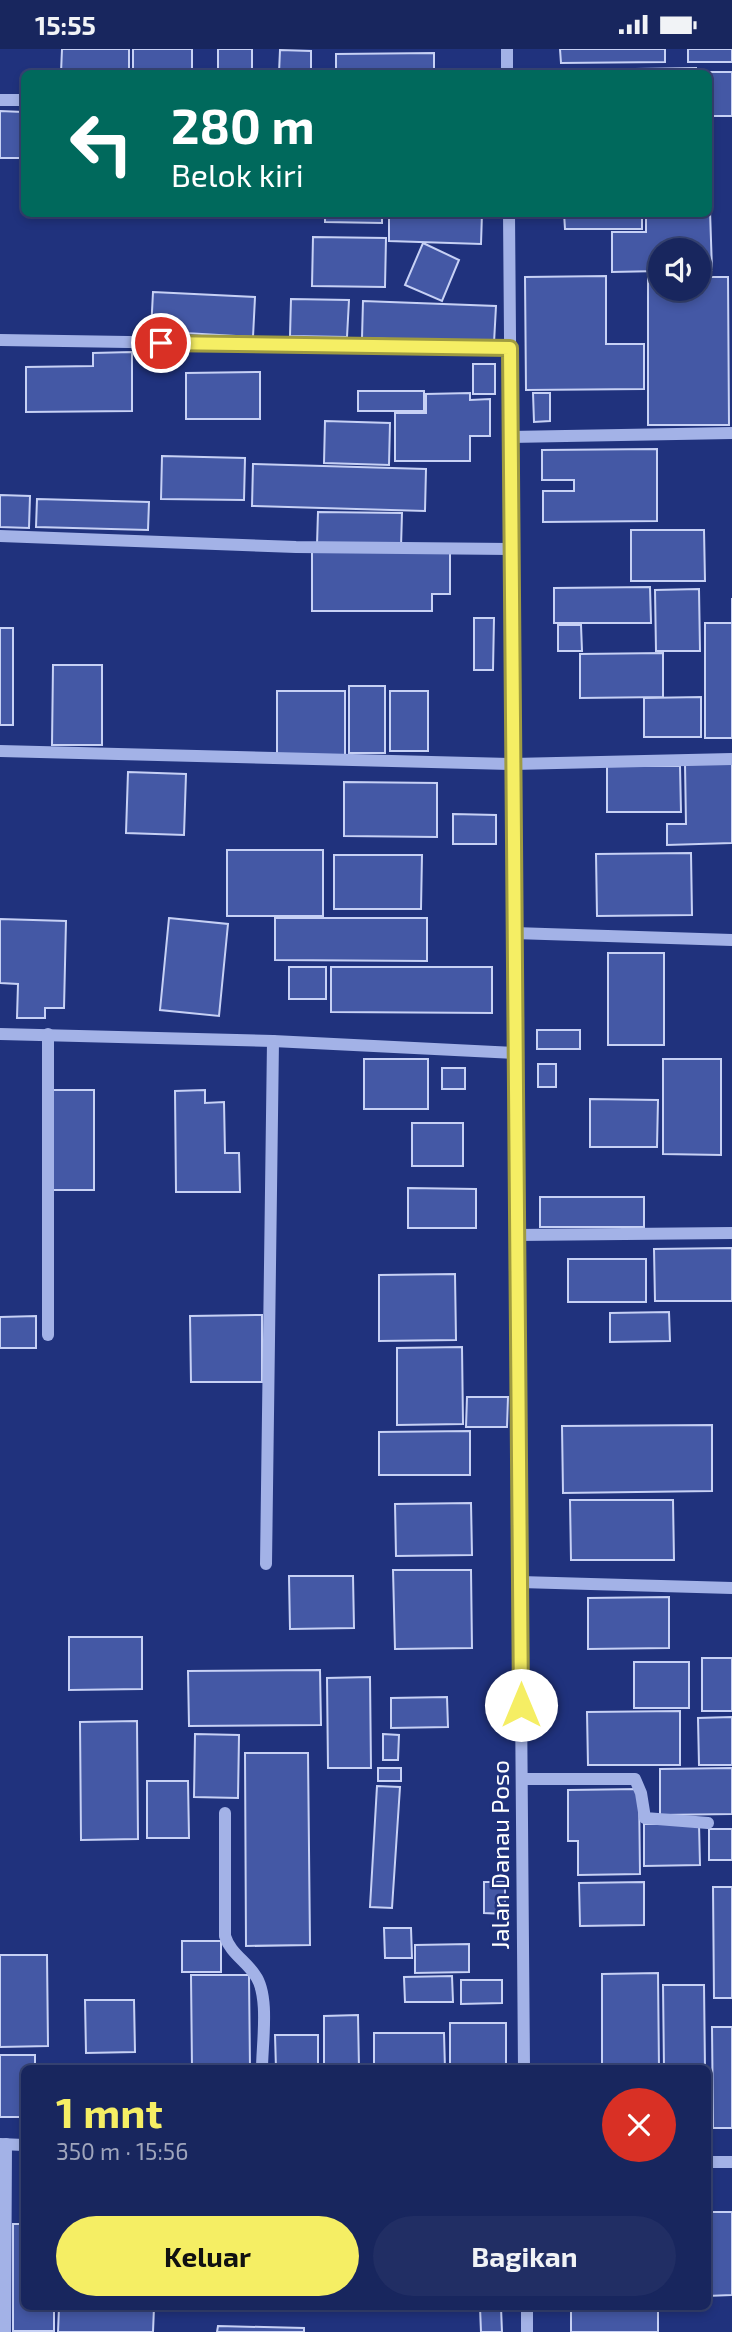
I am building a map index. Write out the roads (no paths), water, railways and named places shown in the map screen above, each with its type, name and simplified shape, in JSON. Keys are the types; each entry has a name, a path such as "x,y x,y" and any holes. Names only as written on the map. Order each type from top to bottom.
{"street":[{"path":"507,49 508,70"},
{"path":"0,100 21,100"},
{"name":"Jalan Danau Poso","path":"509,217 524,2065"},
{"path":"0,340 510,348"},
{"path":"510,437 732,433"},
{"path":"0,536 296,547 511,549"},
{"path":"0,751 513,764 732,758"},
{"path":"514,933 732,940"},
{"path":"0,1034 273,1041 515,1053"},
{"path":"48,1034 48,1335"},
{"path":"266,1564 273,1041"},
{"path":"517,1235 732,1233"},
{"path":"520,1582 732,1588"},
{"path":"522,1779 635,1779 641,1793 645,1818 708,1823"},
{"path":"225,1813 225,1936 227,1945 257,1976 263,1992 262,2065"},
{"path":"5,2332 3,2144 21,2145"},
{"path":"711,2162 732,2162"},
{"path":"527,2310 527,2332"}]}
